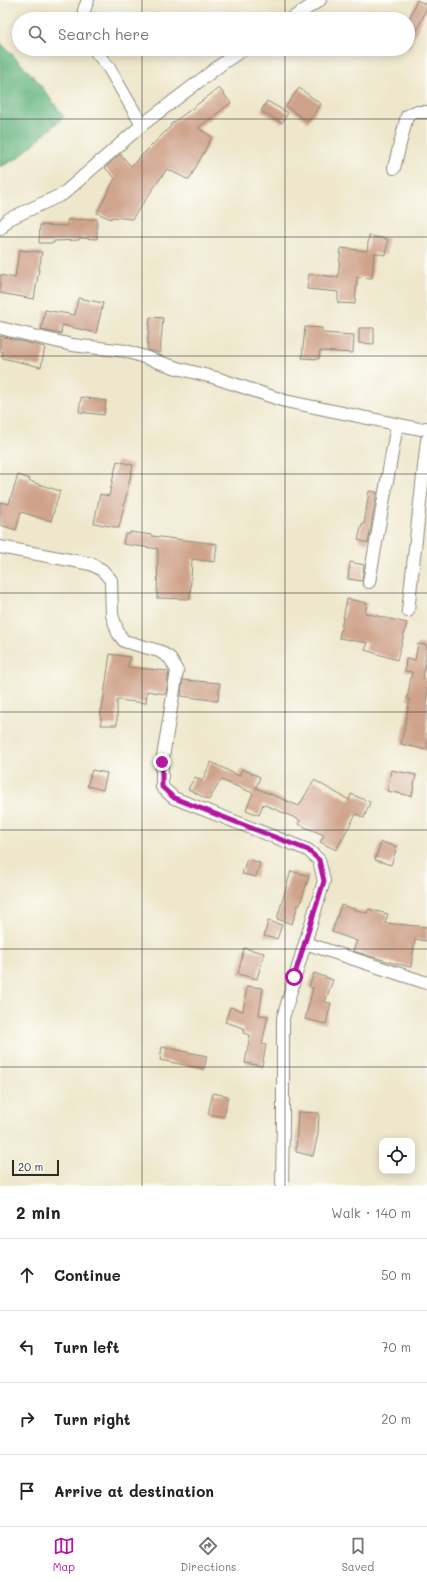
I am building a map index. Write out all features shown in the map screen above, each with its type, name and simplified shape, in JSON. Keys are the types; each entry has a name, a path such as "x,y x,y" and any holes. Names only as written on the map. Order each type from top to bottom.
{"street":[{"path":"84,12 88,0"},
{"path":"302,12 320,0"},
{"path":"100,56 109,68 142,125"},
{"path":"0,228 9,220 63,194 142,125 234,56"},
{"path":"394,168 407,116 415,112 427,112"},
{"path":"0,328 72,345 126,351 177,368 216,378 285,402 397,424 420,430 427,428"},
{"path":"369,582 397,424"},
{"path":"408,611 427,440"},
{"path":"0,547 91,564 102,570 110,580 112,615 118,633 124,641 159,651 170,658 177,671 162,762 162,787 174,798 308,850 319,860 324,881 282,1018 282,1186"},
{"path":"305,943 427,982"}],"green space":[{"path":"0,42 35,78 64,117 18,158 0,167"}],"building":[{"path":"417,0 427,5 415,35 415,12 412,12"},
{"path":"219,88 231,103 198,128 212,137 189,180 167,169 132,219 112,217 111,219 97,213 115,178 105,168 120,154 131,166 171,126 170,125"},
{"path":"299,88 321,104 308,122 286,106"},
{"path":"267,101 288,113 282,123 261,111"},
{"path":"97,219 97,239 79,238 79,240 39,243 40,225 67,226 67,220"},
{"path":"369,236 388,239 386,255 374,253 372,278 357,277 355,304 338,303 338,292 307,289 309,274 338,277 341,248 367,251"},
{"path":"19,250 42,252 34,299 0,293 0,275 15,278"},
{"path":"78,298 103,303 96,333 62,325 61,334 41,330 45,310 75,315"},
{"path":"150,317 163,318 160,353 147,350"},
{"path":"305,327 322,328 322,333 354,335 353,353 320,351 319,359 302,358"},
{"path":"359,328 374,328 374,344 359,343"},
{"path":"0,336 45,347 41,367 2,358 3,352 0,351"},
{"path":"81,397 106,401 104,415 79,412"},
{"path":"117,461 133,465 119,528 94,523 100,494 109,496"},
{"path":"18,475 30,479 29,481 60,491 51,521 21,512 16,530 0,525 0,502 9,504"},
{"path":"369,491 377,492 368,543 358,540 362,524 364,525"},
{"path":"130,532 217,544 215,562 192,559 190,599 157,598 158,549 123,544 125,534 130,534"},
{"path":"350,562 364,565 362,581 348,579"},
{"path":"347,599 367,603 365,613 407,623 397,660 365,650 368,643 339,638"},
{"path":"418,644 427,645 423,679 427,679 427,750 401,744 410,699 407,699 412,672 405,671 406,659 415,660"},
{"path":"110,654 130,657 128,667 169,672 166,694 147,691 146,703 117,700 117,725 101,725 101,709"},
{"path":"183,680 220,683 218,701 181,696"},
{"path":"211,762 239,776 242,769 260,777 256,788 299,806 314,780 349,800 351,794 370,802 364,818 356,814 336,850 320,842 324,835 298,824 300,820 263,804 259,815 246,810 253,793 221,780 209,800 188,789 195,777 202,781"},
{"path":"92,770 107,773 103,790 87,786"},
{"path":"391,770 416,775 412,796 387,791"},
{"path":"381,842 397,847 391,865 375,860"},
{"path":"247,859 260,863 256,877 242,874"},
{"path":"291,871 309,876 292,924 277,919"},
{"path":"341,905 367,913 368,909 388,914 385,923 427,927 427,941 415,939 411,967 353,951 357,941 332,932"},
{"path":"268,921 282,925 277,939 264,936"},
{"path":"244,948 264,953 257,979 238,974"},
{"path":"314,973 333,980 325,1002 331,1003 326,1024 305,1019 313,988 309,987"},
{"path":"247,986 263,988 259,1015 268,1016 262,1044 266,1045 262,1066 245,1063 250,1035 243,1033 244,1028 225,1022 230,1007 243,1011"},
{"path":"162,1047 207,1056 204,1069 160,1060"},
{"path":"213,1093 228,1096 224,1117 208,1114"},
{"path":"298,1112 319,1113 318,1134 313,1156 296,1152"}],"route":[{"path":"162,762 162,787 174,798 308,850 319,860 324,881 294,977"}]}
